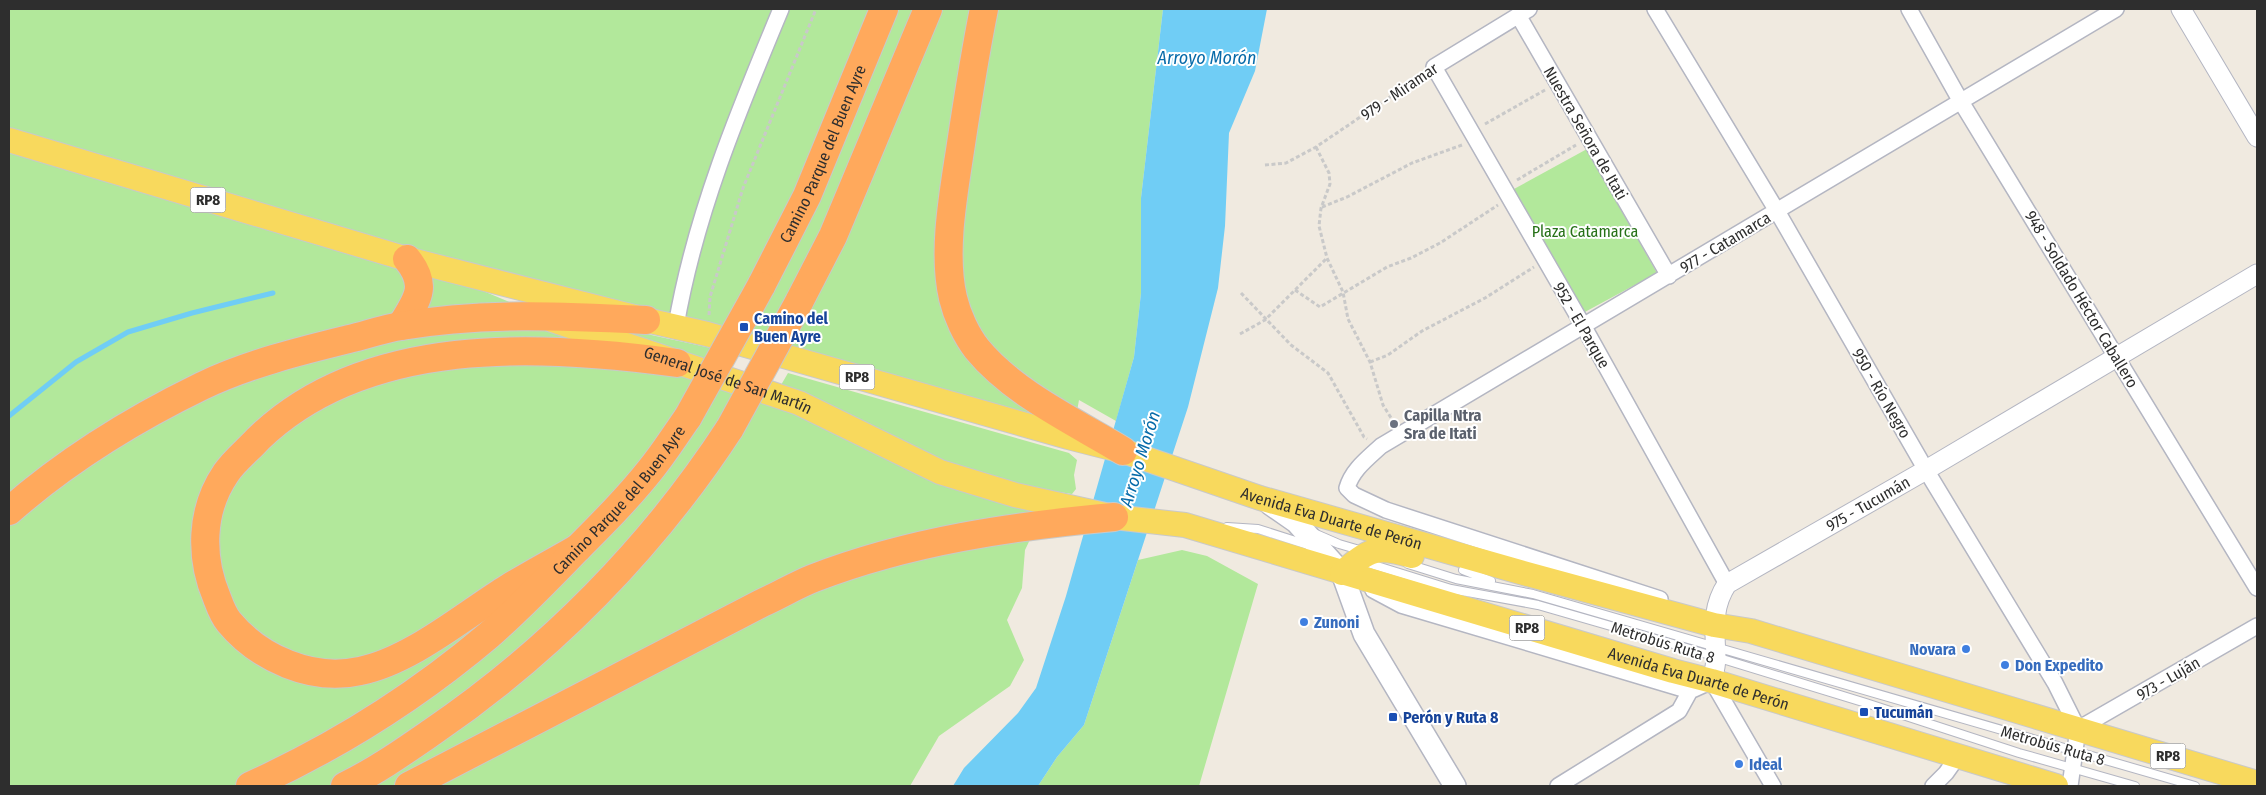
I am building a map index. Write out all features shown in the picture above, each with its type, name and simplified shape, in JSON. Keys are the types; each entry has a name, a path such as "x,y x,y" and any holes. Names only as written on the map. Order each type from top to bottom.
{"highway":[{"name":"Camino Parque del Buen Ayre","path":"250,786 296,765 355,731 426,684 488,635 536,592 611,516 652,469 688,417 761,286 807,196 884,9"},
{"path":"345,786 375,771 454,717 530,658 601,590 665,519 709,460 730,428 799,302 845,209 928,9"},
{"path":"984,9 957,170 950,228 949,268 952,298 961,321 977,348 999,371 1033,396 1071,430 1123,451"},
{"path":"400,326 414,306 419,290 418,272 407,259"},
{"path":"9,510 38,486 94,448 203,386 265,362 400,326 465,319 540,315 646,320"},
{"path":"578,548 507,589 440,633 385,664 359,672 339,674 311,671 288,664 262,651 245,638 227,620 218,600 208,576 204,544 208,514 217,489 226,473 272,426 301,404 330,389 360,377 394,366 436,358 482,354 579,353 621,355 676,363"},
{"path":"409,786 762,603 814,578 887,554 1046,513 1114,516"}],"main road":[{"name":"General José de San Martín","path":"9,140 407,259 676,326 1071,430"},
{"name":"General José de San Martín","path":"407,259 540,315 676,363 799,403 940,472 1015,495 1046,513"},
{"name":"Avenida Eva Duarte de Perón","path":"1123,451 1260,498 1527,574 1715,643 1751,631 2077,740 2257,783"},
{"path":"1260,498 1346,558 1364,634 1455,786"},
{"name":"Avenida Eva Duarte de Perón","path":"1114,516 1185,525 1346,558 1663,668 1712,681 2056,786"},
{"path":"1346,558 1379,550 1395,551 1463,570 1527,574"}],"street":[{"path":"676,326 683,282 708,198 738,113 781,9"},
{"name":"950 - Río Negro","path":"1655,9 1777,211 1926,470 2055,684 2077,740"},
{"name":"948 - Soldado Héctor Caballero","path":"1909,9 1960,100 2257,588"},
{"name":"977 - Catamarca","path":"1347,488 1354,471 1381,446 1584,327 1960,100 2116,9"},
{"path":"2181,9 2257,138"},
{"name":"979 - Miramar","path":"1434,67 1523,12"},
{"name":"Nuestra Señora de Itati","path":"1523,12 1557,83 1669,276"},
{"name":"952 - El Parque","path":"1434,67 1584,327 1727,584"},
{"name":"975 - Tucumán","path":"1727,584 1926,470 2257,274"},
{"name":"Avenida Eva Duarte de Perón","path":"1347,488 1354,495 1386,510 1674,603 1715,643"},
{"name":"Avenida Eva Duarte de Perón","path":"1346,558 1401,605 1690,691"},
{"path":"1727,584 1723,591 1715,643 1712,681 1773,786"},
{"name":"973 - Luján","path":"2077,740 2257,626"},
{"path":"1558,786 1679,711 1690,691 1712,681"},
{"path":"2070,786 2077,740"},
{"path":"1933,786 1946,773 1958,756"}],"lane":[{"name":"Metrobús Ruta 8","path":"1302,527 1339,544 1346,558 1451,589 1715,643"},
{"name":"Metrobús Ruta 8","path":"1346,558 1507,587"},
{"name":"Metrobús Ruta 8","path":"1463,570 1507,587 1715,643 1866,703 2019,754 2135,786"},
{"name":"Metrobús Ruta 8","path":"2077,740 2195,786"}],"path":[{"path":"707,334 710,297 743,188 816,9"},
{"name":"979 - Miramar","path":"1265,165 1286,163 1316,147 1434,67"},
{"path":"1320,208 1347,197 1412,162 1474,136 1557,83"},
{"path":"1295,290 1320,307 1387,267 1411,258 1440,243 1506,193 1589,138"},
{"path":"1316,147 1329,173 1330,184 1320,208 1319,226 1327,258 1343,292 1348,319 1370,362 1383,405 1401,434"},
{"path":"1240,334 1265,320 1327,258"},
{"path":"1370,362 1388,355 1422,331 1485,298 1545,260"},
{"path":"1241,293 1291,345 1328,373 1364,437 1381,446"}],"green space":[{"path":"9,9 1163,9 1141,198 1141,293 1134,357 1116,421 1079,400 1075,422 1068,437 412,261 540,315 1048,502 1025,550 1022,588 1007,620 1024,660 1010,686 939,736 910,786 9,786"},
{"name":"Plaza Catamarca","path":"1587,149 1657,273 1583,313 1514,189"},
{"path":"633,331 711,348 703,362 627,334"},
{"path":"788,373 1069,453 1077,460 1074,475 1076,489 1072,494 1033,488 956,467 781,385"},
{"path":"1182,550 1207,556 1258,584 1199,786 1038,786 1057,757 1084,725 1138,560"}],"water":[{"name":"Arroyo Morón","path":"1163,9 1267,9 1255,71 1229,133 1225,226 1218,288 1188,407 1084,725 1057,757 1038,786 953,786 964,768 1018,713 1036,688 1066,596 1134,357 1141,293 1141,198"}],"waterway":[{"path":"9,416 76,362 128,332 192,313 273,293"}],"place":[{"name":"Camino del Buen Ayre","path":"744,327"},
{"name":"Capilla Ntra Sra de Itati","path":"1394,424"},
{"name":"Zunoni","path":"1304,622"},
{"name":"Novara","path":"1966,649"},
{"name":"Don Expedito","path":"2005,665"},
{"name":"Tucumán","path":"1864,712"},
{"name":"Perón y Ruta 8","path":"1393,717"},
{"name":"Ideal","path":"1739,764"}]}
